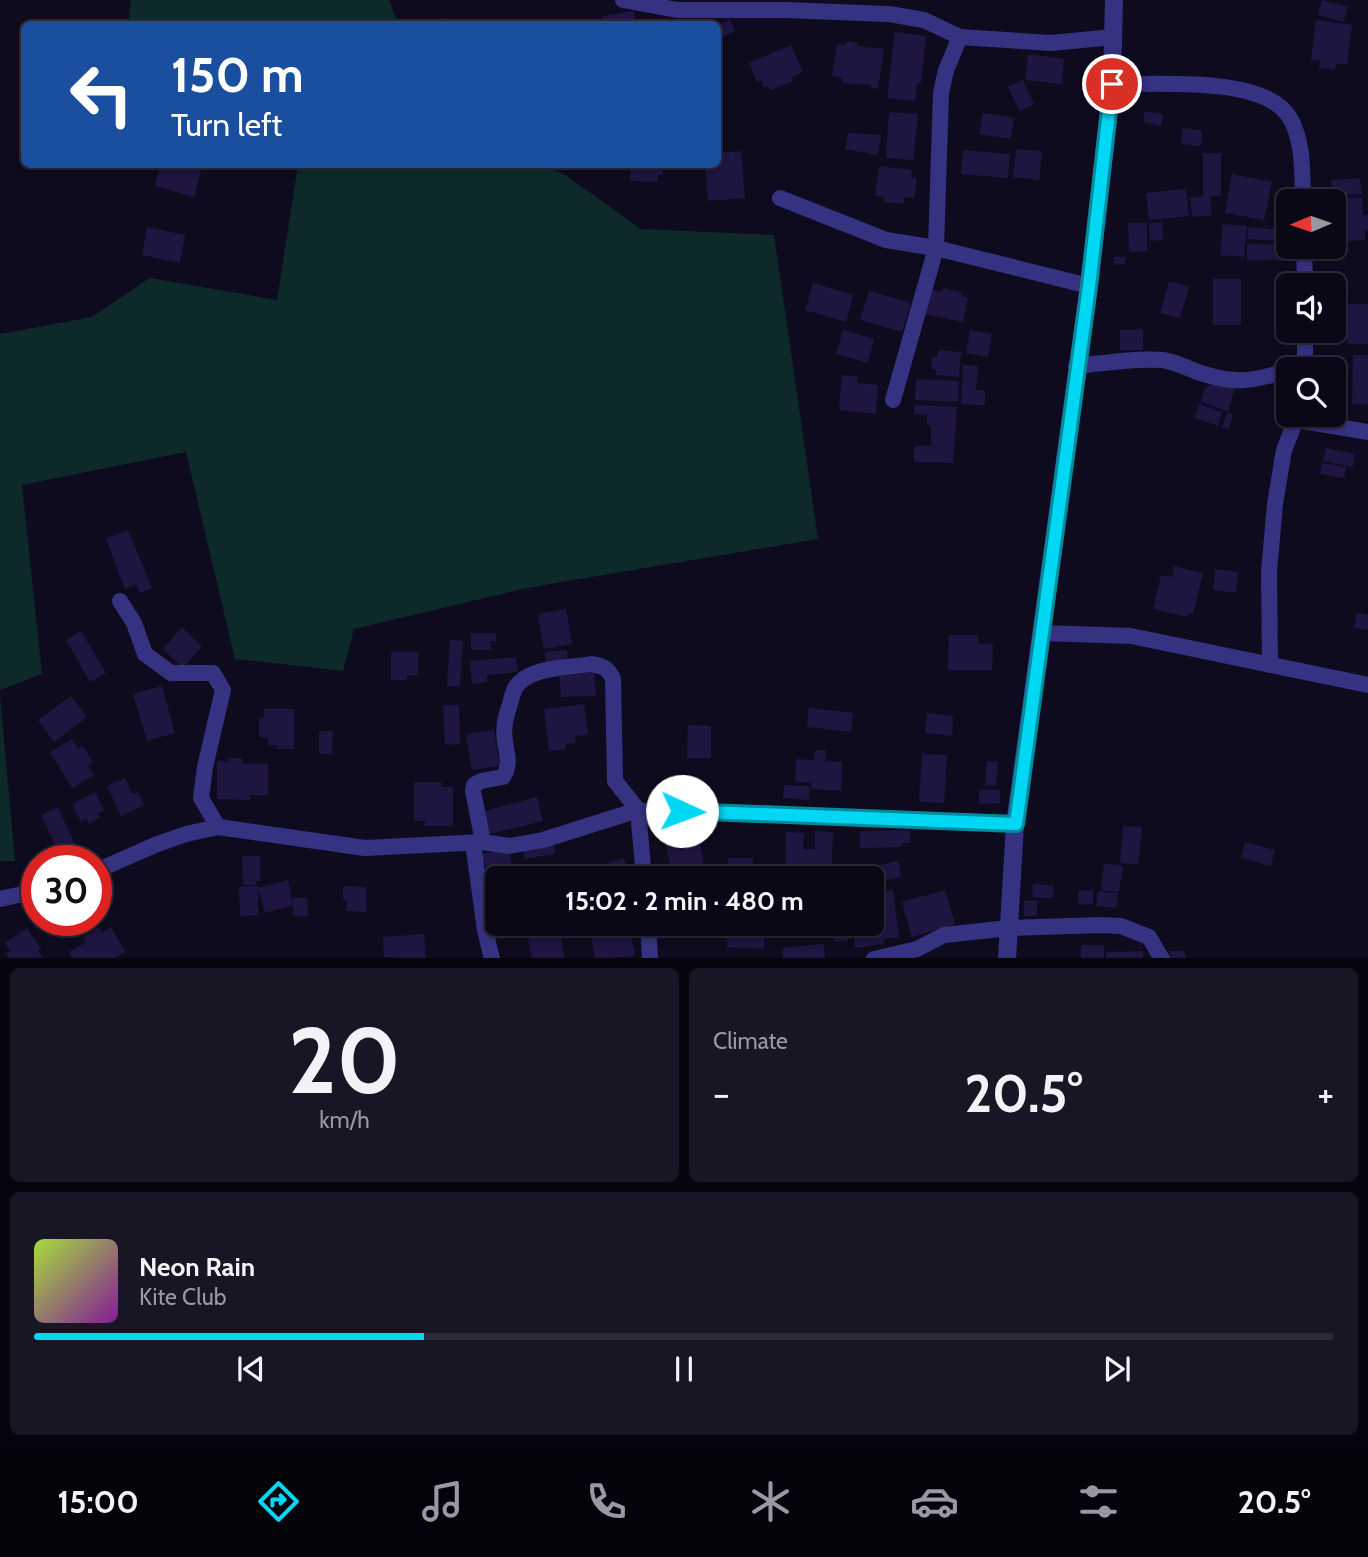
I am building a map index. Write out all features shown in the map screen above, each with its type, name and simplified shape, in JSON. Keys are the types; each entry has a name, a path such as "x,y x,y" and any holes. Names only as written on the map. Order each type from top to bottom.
{"street":[{"path":"623,0 677,10 889,14 925,20 960,37 1051,43 1113,37"},
{"path":"1007,958 1016,824 1076,366 1089,286 1112,84 1114,0"},
{"path":"893,400 936,248 941,93 946,70 960,37"},
{"path":"1112,84 1231,86 1271,99 1289,116 1301,146 1303,189"},
{"path":"780,198 886,240 936,248 1089,286"},
{"path":"1076,366 1164,360 1234,382 1248,382 1276,374"},
{"path":"1270,665 1269,572 1275,504 1284,450 1293,427"},
{"path":"1343,427 1368,432"},
{"path":"120,601 134,623 145,654 171,673 213,673 223,690 205,767 201,798 218,827"},
{"path":"1042,633 1131,636 1368,685"},
{"path":"492,958 485,930 473,791 474,785 503,777 507,771 509,757 505,739 506,714 515,688 523,680 538,673 591,664 609,670 615,694 615,782 638,810 643,866"},
{"path":"112,864 186,834 218,827 365,848 478,842 510,846 544,840 638,810 656,813 682,811 1016,824"},
{"path":"0,899 21,894"},
{"path":"874,958 917,949 944,935 1009,928 1121,926 1149,937 1162,958"},
{"path":"649,936 650,958"}],"green space":[{"path":"131,0 389,0 397,21 128,21"},
{"path":"298,168 549,168 564,174 641,229 774,235 818,539 527,588 354,629 343,671 235,659 186,452 22,485 42,674 0,690 0,334 92,317 150,278 277,300"},
{"path":"0,696 15,861 0,861"}],"building":[{"path":"1322,0 1348,7 1344,22 1318,15"},
{"path":"634,11 636,21 603,21 602,16"},
{"path":"448,18 448,21 426,21"},
{"path":"730,20 735,31 722,37 721,24"},
{"path":"1316,20 1352,25 1347,65 1336,64 1335,70 1319,68 1320,61 1311,60"},
{"path":"895,32 926,36 921,83 917,83 915,101 887,98"},
{"path":"847,41 858,43 857,46 884,49 878,89 871,88 871,85 842,83 843,78 832,76 837,44 846,45"},
{"path":"791,45 803,72 792,77 793,81 771,90 768,86 764,87 761,80 757,82 749,63"},
{"path":"1028,54 1064,59 1062,84 1025,80"},
{"path":"1023,80 1034,104 1020,111 1008,87"},
{"path":"1145,111 1163,114 1161,126 1143,122"},
{"path":"889,112 918,114 913,160 886,158"},
{"path":"983,113 1014,118 1010,139 979,134"},
{"path":"1183,128 1202,131 1201,146 1181,144"},
{"path":"848,133 881,135 878,155 845,149"},
{"path":"1016,149 1042,151 1039,180 1013,177"},
{"path":"963,150 1010,154 1008,178 961,174"},
{"path":"741,151 745,198 708,201 705,168 721,168 721,153"},
{"path":"1203,153 1221,153 1221,196 1210,196 1212,215 1192,217 1190,198 1203,196"},
{"path":"879,166 912,170 911,178 917,178 914,198 904,197 904,204 884,202 885,197 875,196"},
{"path":"159,168 191,168 201,171 194,197 155,186"},
{"path":"630,168 663,168 663,175 658,175 658,182 630,181"},
{"path":"1232,174 1272,182 1264,220 1225,213"},
{"path":"1360,178 1362,194 1346,195 1346,189 1332,189 1331,180"},
{"path":"1186,189 1189,216 1149,220 1146,193"},
{"path":"1362,197 1363,215 1368,215 1365,240 1346,241 1346,199"},
{"path":"1162,222 1163,240 1150,241 1149,223"},
{"path":"1128,223 1147,223 1147,251 1129,252"},
{"path":"1223,224 1247,226 1244,257 1220,255"},
{"path":"147,227 185,235 180,263 142,255"},
{"path":"1248,227 1276,230 1276,241 1247,239"},
{"path":"1247,244 1276,245 1276,259 1289,260 1247,260"},
{"path":"1114,257 1125,257 1125,264 1114,265"},
{"path":"1213,279 1241,279 1241,325 1213,325"},
{"path":"1169,281 1189,287 1180,318 1160,313"},
{"path":"813,283 853,295 846,322 805,310"},
{"path":"943,288 962,292 961,296 968,298 963,322 925,314 930,289 942,292"},
{"path":"869,291 911,303 902,332 860,320"},
{"path":"1346,304 1368,304 1368,344 1350,344 1346,340"},
{"path":"1143,329 1143,350 1120,350 1120,330"},
{"path":"843,330 874,339 868,363 836,354"},
{"path":"970,330 992,334 988,357 966,353"},
{"path":"938,350 961,352 959,377 936,375 936,369 931,369 932,357 937,357"},
{"path":"1353,355 1368,355 1368,404 1352,404"},
{"path":"963,365 978,366 976,390 985,390 985,405 961,404"},
{"path":"842,375 857,376 857,383 878,385 876,414 839,410"},
{"path":"916,379 959,381 958,402 915,400"},
{"path":"1213,383 1235,388 1228,411 1201,402 1205,388"},
{"path":"1199,404 1222,412 1218,426 1195,418"},
{"path":"914,405 957,407 953,463 914,462 914,446 945,445 931,445 931,425 927,425 927,415 914,414"},
{"path":"1227,413 1233,415 1229,429 1222,427"},
{"path":"1326,448 1355,454 1353,467 1323,461"},
{"path":"1322,463 1346,467 1344,478 1320,474"},
{"path":"128,530 152,588 140,593 136,584 125,589 106,539"},
{"path":"1174,566 1203,573 1193,614 1188,613 1187,617 1153,609 1161,575 1172,577"},
{"path":"1215,569 1238,572 1236,593 1213,590"},
{"path":"566,609 572,644 544,649 538,614"},
{"path":"1357,613 1368,615 1368,630 1354,628"},
{"path":"182,627 202,646 183,668 163,649"},
{"path":"81,631 106,673 90,682 66,640"},
{"path":"471,633 496,633 496,641 490,641 491,650 471,650"},
{"path":"949,635 978,635 978,644 993,644 992,670 948,670"},
{"path":"450,640 463,641 460,687 447,686"},
{"path":"567,650 568,663 546,665 545,652"},
{"path":"391,652 418,652 418,675 407,675 407,680 391,680"},
{"path":"516,657 518,672 487,675 487,682 472,684 470,661"},
{"path":"594,672 596,696 561,697 559,676"},
{"path":"162,686 175,733 147,741 133,694"},
{"path":"71,696 87,717 54,742 38,720"},
{"path":"584,704 588,734 575,736 576,743 566,744 566,749 549,751 544,709"},
{"path":"443,705 459,705 460,744 445,745"},
{"path":"809,708 853,713 851,732 807,727"},
{"path":"264,709 294,709 294,749 277,749 278,745 268,745 268,737 259,737 259,718 264,718"},
{"path":"927,713 953,716 952,736 925,733"},
{"path":"688,725 711,726 711,758 687,758"},
{"path":"494,730 500,766 472,770 466,734"},
{"path":"319,731 333,731 332,754 319,754"},
{"path":"72,739 78,749 83,746 93,763 88,766 94,775 72,788 50,752"},
{"path":"815,750 826,750 825,761 842,762 841,791 811,789 811,783 795,782 796,759 814,760"},
{"path":"922,754 947,755 944,803 919,802"},
{"path":"229,758 242,758 242,764 268,764 268,795 250,795 250,800 217,799 217,761 229,762"},
{"path":"987,761 998,762 996,786 985,785"},
{"path":"125,778 132,794 138,792 144,805 121,816 107,786"},
{"path":"414,782 441,782 442,787 453,787 453,826 425,826 425,821 414,821"},
{"path":"784,785 810,786 809,800 783,798"},
{"path":"979,790 1000,790 1000,803 979,804"},
{"path":"95,792 104,810 98,813 100,817 89,824 86,819 81,822 72,804"},
{"path":"537,797 543,821 489,834 484,811"},
{"path":"58,807 75,845 55,845 41,815"},
{"path":"1123,826 1142,827 1138,865 1120,863"},
{"path":"910,830 910,843 902,843 902,847 860,848 860,831"},
{"path":"815,831 833,832 832,866 785,866 786,832 804,833 803,849 815,849"},
{"path":"699,837 704,866 670,866 666,843"},
{"path":"553,841 555,854 525,859 523,845"},
{"path":"1245,842 1275,850 1271,866 1241,858"},
{"path":"508,848 512,866 485,866 482,854"},
{"path":"242,856 260,856 260,881 256,881 256,885 243,885"},
{"path":"624,858 627,866 598,866"},
{"path":"728,858 753,858 753,866 728,866"},
{"path":"898,861 901,877 884,881 884,866 875,866"},
{"path":"1104,863 1123,866 1119,892 1101,890"},
{"path":"288,880 293,905 265,913 258,888"},
{"path":"1033,884 1054,886 1053,898 1032,897"},
{"path":"258,886 258,915 240,916 239,887"},
{"path":"343,886 366,887 366,912 346,911 347,900 343,900"},
{"path":"893,890 899,937 883,939 884,944 855,948 854,936 884,936 884,891"},
{"path":"945,890 955,924 912,937 902,902"},
{"path":"1093,890 1093,904 1079,905 1078,891"},
{"path":"1098,891 1118,893 1116,908 1096,906"},
{"path":"293,898 307,898 308,916 293,916"},
{"path":"1024,901 1037,901 1037,916 1024,916"},
{"path":"112,929 125,952 115,958 72,958 69,952 86,942 85,936 112,936"},
{"path":"21,932 21,936 32,936 43,958 8,958 6,954 10,951 5,943"},
{"path":"424,934 426,958 384,957 383,937"},
{"path":"527,936 560,936 565,958 532,958"},
{"path":"591,936 631,936 635,956 595,958"},
{"path":"728,936 765,936 764,949 727,947"},
{"path":"833,936 848,936 848,941 834,942"},
{"path":"824,944 825,958 783,958 782,948"},
{"path":"1081,945 1104,945 1104,958 1081,958"},
{"path":"1143,951 1143,958 1106,958 1106,952"},
{"path":"1170,951 1185,951 1186,958 1170,958"}],"route":[{"path":"682,811 1016,824 1076,366 1089,286 1112,84"}]}
